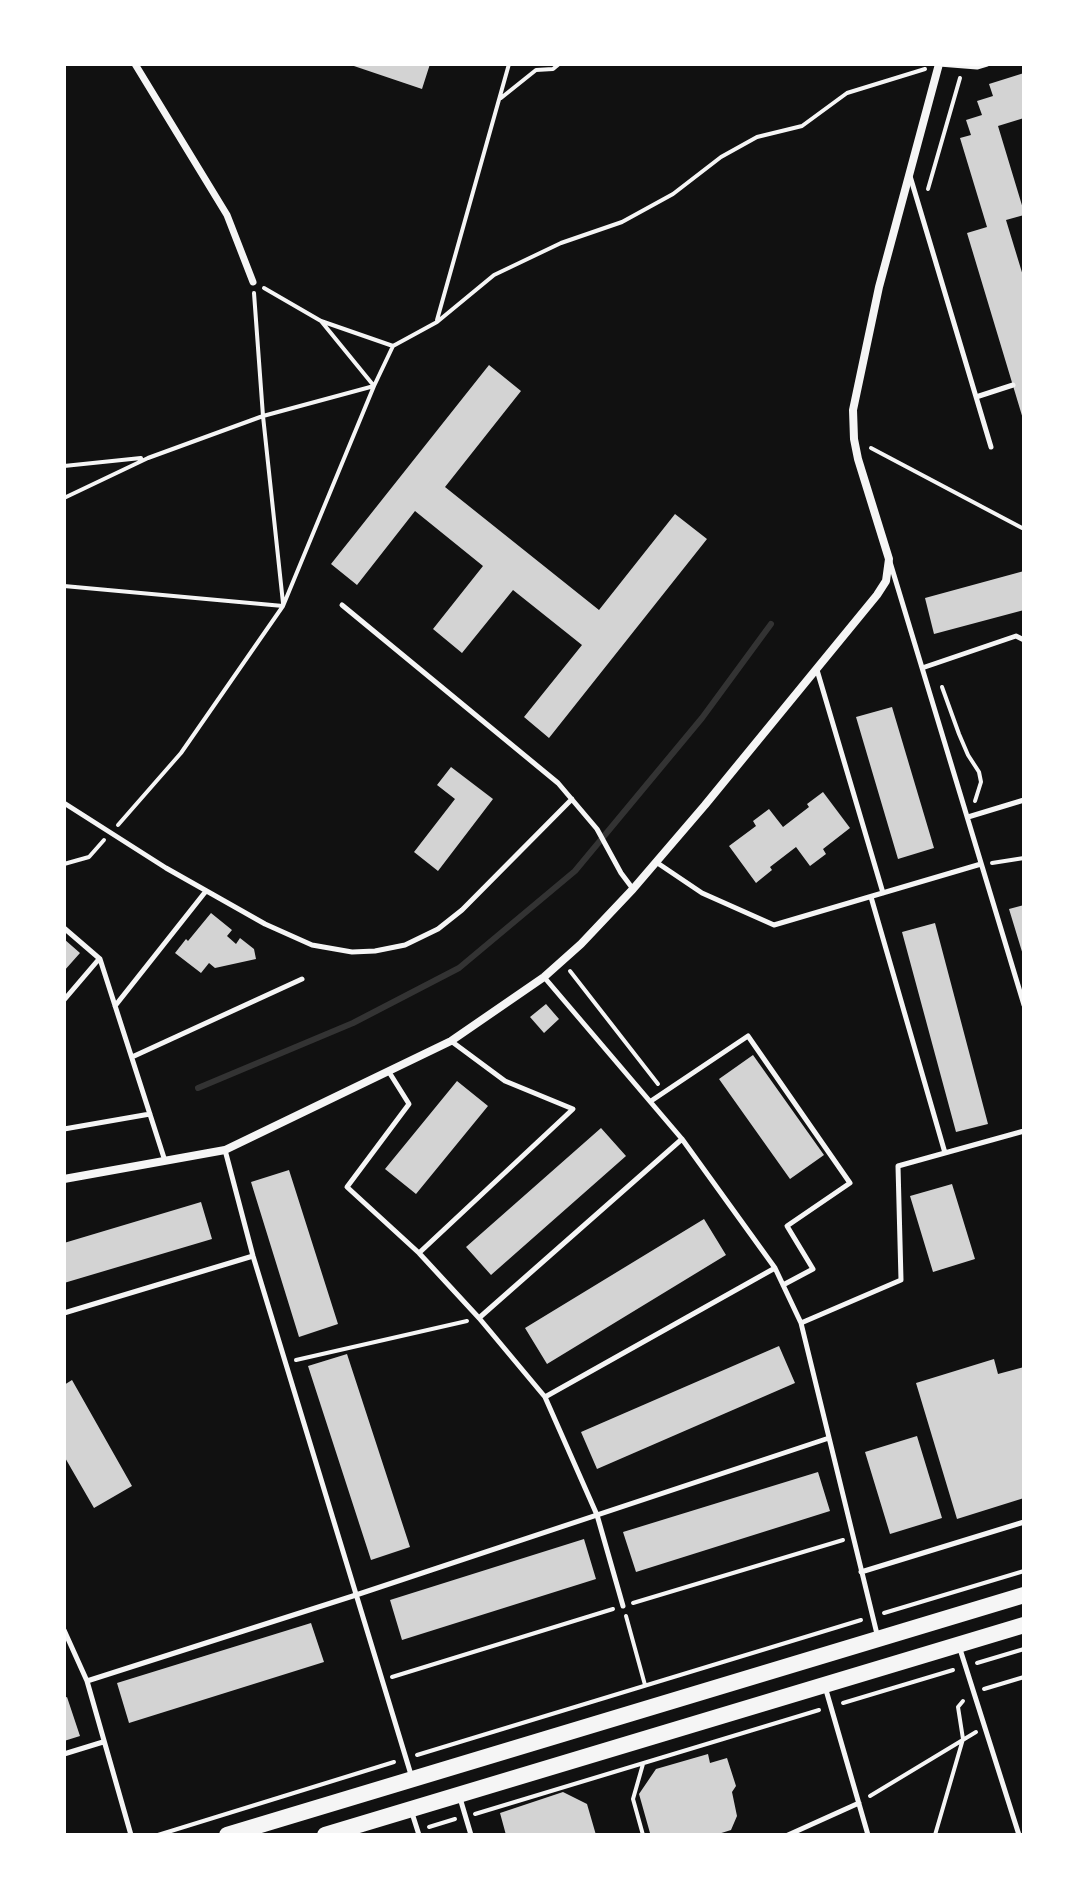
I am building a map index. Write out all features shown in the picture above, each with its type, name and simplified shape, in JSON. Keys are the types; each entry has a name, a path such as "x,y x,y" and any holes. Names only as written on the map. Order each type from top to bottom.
{"main road":[{"path":"227,1835 1024,1595"},
{"path":"325,1835 1024,1625"},
{"path":"825,1685 828,1665 845,1649"}],"street":[{"path":"135,64 227,215 253,282"},
{"path":"64,1179 225,1150 451,1041 544,977 581,944 633,889 883,587 889,559 860,465 854,439 853,410 879,287 939,64"}],"lane":[{"path":"939,64 977,67 987,64"},
{"path":"910,175 991,447"},
{"path":"976,397 1013,385"},
{"path":"889,559 1024,1005"},
{"path":"342,605 558,783 597,829 633,889"},
{"path":"922,668 1016,636 1024,640"},
{"path":"817,669 883,893"},
{"path":"64,803 265,924 312,945 352,952 405,945 438,929 462,910 572,799"},
{"path":"967,817 1024,800"},
{"path":"656,862 702,893 774,925 981,864"},
{"path":"115,1006 206,891"},
{"path":"871,897 945,1153"},
{"path":"64,928 100,959 165,1161"},
{"path":"64,1000 100,959"},
{"path":"544,977 682,1139 775,1268 801,1323 879,1639"},
{"path":"131,1057 302,979"},
{"path":"651,1101 748,1036 850,1183 787,1226 813,1269 783,1285"},
{"path":"419,1253 573,1109 505,1081 451,1041"},
{"path":"389,1072 409,1104 347,1187 419,1253 545,1397 597,1515 623,1606"},
{"path":"64,1129 150,1114"},
{"path":"801,1323 901,1280 898,1166 1024,1131"},
{"path":"479,1318 682,1139"},
{"path":"225,1150 253,1256 412,1779"},
{"path":"64,1313 253,1256"},
{"path":"545,1397 775,1268"},
{"path":"87,1681 829,1438"},
{"path":"861,1572 1024,1522"},
{"path":"64,1630 87,1681 131,1835"},
{"path":"959,1645 1019,1835"},
{"path":"825,1685 868,1835"},
{"path":"64,1754 103,1742"},
{"path":"459,1795 471,1835"},
{"path":"788,1835 859,1803"},
{"path":"411,1809 418,1833"}],"path":[{"path":"437,322 509,64"},
{"path":"499,100 536,70 553,69 559,64"},
{"path":"64,864 89,857 181,753 283,606 393,346 437,322 494,275 561,243 622,222 673,194 721,157 757,137 802,126 847,93 939,64"},
{"path":"921,213 963,66"},
{"path":"253,282 321,321 393,346"},
{"path":"253,282 283,606"},
{"path":"321,321 374,386"},
{"path":"64,498 148,458 263,416 374,386"},
{"path":"854,439 1024,529"},
{"path":"64,466 148,458"},
{"path":"64,586 283,606"},
{"path":"922,668 938,680 968,755 979,772 981,782 978,796 967,817"},
{"path":"981,864 1024,858"},
{"path":"562,961 665,1092"},
{"path":"286,1362 479,1318"},
{"path":"158,1835 1024,1571"},
{"path":"623,1606 646,1685"},
{"path":"418,1833 1024,1649"},
{"path":"935,1835 963,1739 958,1707 974,1692 1024,1677"},
{"path":"859,1803 985,1727"},
{"path":"643,1763 633,1799 643,1835"}],"building":[{"path":"348,64 430,64 422,89"},
{"path":"1024,73 1024,118 998,126 1024,212 1024,215 1006,220 1024,279 1023,419 967,233 987,227 960,138 971,135 966,120 982,115 977,101 993,96 989,84"},
{"path":"489,365 521,391 445,487 599,610 675,514 707,539 549,738 524,717 582,645 513,590 462,653 433,629 483,566 415,511 357,585 331,564"},
{"path":"1024,571 1024,610 934,634 925,598"},
{"path":"892,707 934,848 898,859 856,717"},
{"path":"451,767 493,799 438,871 414,852 455,799 437,785"},
{"path":"823,792 850,828 823,849 826,854 810,866 796,847 770,867 772,870 756,883 729,846 756,826 753,821 769,809 783,827"},
{"path":"1024,905 1024,954 1023,955 1009,909"},
{"path":"211,913 232,930 227,936 236,944 240,938 254,949 256,959 215,968 209,963 201,973 175,953"},
{"path":"935,923 988,1124 956,1132 902,932"},
{"path":"64,939 80,953 64,971"},
{"path":"546,1004 559,1019 544,1033 530,1017"},
{"path":"753,1055 824,1155 790,1179 719,1079"},
{"path":"457,1081 488,1106 416,1194 385,1169"},
{"path":"601,1128 626,1156 491,1275 466,1247"},
{"path":"289,1170 338,1324 299,1337 251,1182"},
{"path":"952,1184 975,1259 933,1272 910,1196"},
{"path":"201,1202 212,1239 64,1283 64,1243"},
{"path":"704,1219 726,1255 547,1364 525,1328"},
{"path":"779,1346 795,1383 597,1469 581,1432"},
{"path":"347,1354 410,1547 371,1560 308,1366"},
{"path":"994,1359 998,1374 1024,1367 1024,1498 957,1519 916,1383"},
{"path":"72,1380 132,1486 94,1508 64,1456 64,1385"},
{"path":"917,1436 942,1518 890,1534 865,1452"},
{"path":"818,1472 830,1511 636,1572 623,1532"},
{"path":"584,1539 596,1579 402,1640 390,1600"},
{"path":"311,1623 324,1662 129,1723 117,1683"},
{"path":"67,1697 80,1736 64,1741 64,1698"},
{"path":"708,1754 710,1763 727,1758 736,1786 732,1792 737,1816 731,1830 715,1835 650,1833 639,1794 656,1769"},
{"path":"563,1792 587,1804 596,1835 506,1835 500,1813"}],"waterway":[{"path":"198,1088 353,1023 459,968 575,871 702,718 771,624"}]}
